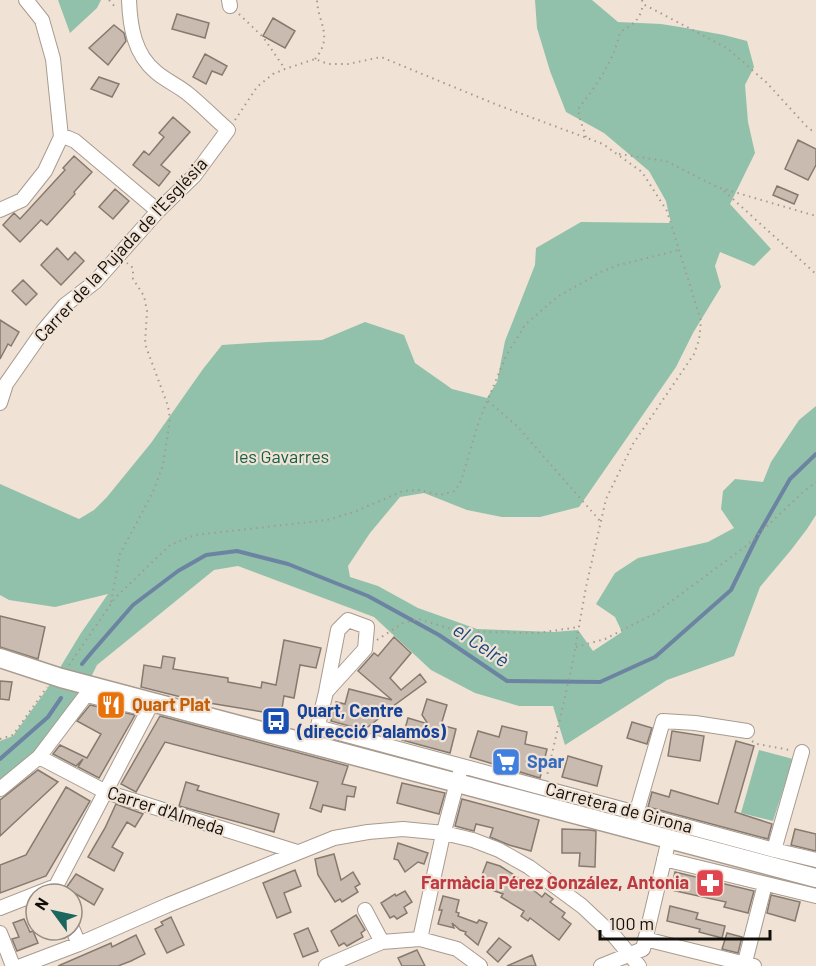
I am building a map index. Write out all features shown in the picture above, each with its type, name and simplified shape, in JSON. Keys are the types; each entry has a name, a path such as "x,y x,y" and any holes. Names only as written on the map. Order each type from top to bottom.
{"main road":[{"path":"0,658 151,705 313,745 459,774 634,821 669,839 816,878"}],"street":[{"path":"0,210 22,200 45,171 61,137 53,59 42,20 26,0"},
{"path":"129,0 131,25 144,61 186,92 228,130"},
{"name":"Carrer de la Pujada de l'Església","path":"0,402 3,383 43,332 66,305 95,282 158,211 194,176 228,130"},
{"path":"61,137 75,141 158,211"},
{"path":"313,745 338,630 348,620 367,627 365,649 326,692"},
{"path":"0,789 39,757 86,695 151,705 61,882"},
{"path":"634,821 663,721 747,731"},
{"name":"Carretera de Girona","path":"317,727 459,774 544,788 634,821 816,860"},
{"path":"774,850 802,752"},
{"name":"Carrer d'Almeda","path":"39,757 106,792 297,852"},
{"path":"420,939 459,774"},
{"path":"21,966 54,960 79,944 168,905 334,838 368,832 404,830 444,833 473,840 499,850 529,867 582,906 615,937 639,966"},
{"path":"601,966 643,949 669,839"},
{"name":"Carretera de Girona","path":"664,859 816,896"},
{"path":"645,939 747,965 765,884"},
{"path":"0,908 24,900"},
{"path":"365,910 382,942"},
{"path":"0,933 13,966"},
{"path":"326,966 382,942 420,939 457,949 480,966"}],"path":[{"path":"228,130 257,87 273,74 315,59 322,50 325,37 317,0"},
{"path":"586,137 578,109 607,68 620,32 632,25 641,15 642,2 727,48 767,83 809,129 816,132"},
{"path":"229,3 263,38 285,69"},
{"path":"315,59 328,64 348,64 381,57 495,104 603,144 642,172 667,211 701,321 699,340 694,354 633,444 606,499 544,788"},
{"path":"616,154 666,161 722,189 816,216"},
{"path":"722,189 816,274"},
{"path":"0,739 12,735 46,688 61,678 115,598 170,545 195,535 327,520 354,512 403,491 419,490 440,495 455,491 461,481 479,421 506,356 525,326 557,297 603,271 679,250"},
{"path":"110,605 120,554 153,492 164,465 170,419 168,406 144,344 147,311 144,296 133,279 133,268 120,255"},
{"path":"488,401 517,426 601,522"},
{"path":"576,647 604,639 654,614 745,547 816,482"},
{"path":"393,629 408,621 418,619 455,630 488,632 538,633 579,627"},
{"path":"756,748 757,744 802,752"}],"green space":[{"path":"58,0 101,0 97,8 70,33"},
{"name":"les Gavarres","path":"535,0 592,0 618,22 661,24 747,41 754,67 745,85 748,122 755,153 730,204 771,249 754,266 720,252 715,266 721,287 693,333 676,367 579,507 540,517 502,517 467,510 424,493 400,497 370,533 348,566 350,577 378,586 418,608 477,629 554,632 578,630 593,651 622,632 615,617 596,604 615,573 638,558 708,542 734,528 721,509 723,491 735,479 763,482 771,462 799,420 816,406 816,515 760,587 734,656 667,680 565,745 553,706 519,706 475,693 431,670 374,617 238,566 214,570 97,665 81,697 39,750 0,781 0,741 13,736 47,689 108,594 55,607 9,600 0,595 0,484 79,519 94,510 151,443 222,345 322,340 365,322 404,335 415,363 452,389 487,398 497,382 505,341 535,265 536,248 581,222 671,223 666,201 649,171 604,133 566,112 537,28"},
{"path":"759,750 793,759 773,821 741,813"}],"building":[{"path":"177,14 209,23 205,38 172,29"},
{"path":"273,18 295,31 285,48 263,36"},
{"path":"114,25 124,33 126,41 108,65 89,48"},
{"path":"205,54 227,66 222,75 212,71 206,84 193,77"},
{"path":"99,77 119,84 112,97 91,89"},
{"path":"173,117 190,132 161,165 170,172 159,186 133,165 144,151 149,155 164,137 159,133"},
{"path":"798,140 816,149 816,165 808,180 785,169"},
{"path":"74,156 92,172 47,225 41,220 20,242 3,225 14,213 20,219 65,170 63,168"},
{"path":"777,186 798,195 794,204 773,195"},
{"path":"115,189 129,201 113,219 99,207"},
{"path":"57,248 68,260 75,252 84,261 61,285 41,265"},
{"path":"23,280 37,294 26,305 12,291"},
{"path":"0,320 19,332 11,346 8,344 0,359"},
{"path":"0,616 45,627 38,659 0,647"},
{"path":"394,637 411,653 390,678 401,690 420,674 426,682 364,730 331,721 336,702 345,704 349,689 392,700 358,671 374,653 378,656"},
{"path":"284,640 321,648 316,668 300,665 294,698 284,696 281,715 197,701 141,687 144,665 161,668 163,656 175,658 173,669 228,678 228,682 261,688 262,682 276,685"},
{"path":"0,681 12,682 9,700 0,699"},
{"path":"427,699 447,705 441,725 456,729 450,753 402,740 408,718 428,724 422,715"},
{"path":"90,705 135,715 99,778 78,767 83,759 76,766 53,754 60,745 87,758 101,734 77,721"},
{"path":"160,716 348,766 342,784 356,787 354,797 347,796 345,810 323,805 321,812 310,808 318,782 165,742 136,792 121,784"},
{"path":"632,722 652,728 647,744 627,738"},
{"path":"502,726 527,732 525,744 547,749 540,778 470,757 478,731 499,737"},
{"path":"672,731 704,736 700,761 668,756"},
{"path":"736,741 754,746 735,812 772,824 768,839 648,807 652,792 669,797 671,790 718,804"},
{"path":"568,756 602,766 597,786 562,777"},
{"path":"38,770 58,782 0,836 0,800"},
{"path":"186,782 199,786 197,790 279,814 274,832 179,806"},
{"path":"402,783 445,793 439,814 397,803"},
{"path":"66,787 90,801 46,876 24,882 24,884 0,893 0,865 26,855"},
{"path":"462,799 539,820 531,851 490,837 493,828 476,824 474,831 455,826"},
{"path":"116,804 143,814 135,827 127,822 112,847 123,853 114,871 88,857"},
{"path":"562,829 596,831 595,867 579,866 580,853 562,853"},
{"path":"795,829 816,834 816,851 791,845"},
{"path":"398,843 428,853 424,864 418,862 405,872 398,860 394,859"},
{"path":"334,854 341,880 353,872 360,884 355,887 358,892 342,902 340,899 335,902 318,875 315,859"},
{"path":"487,862 500,866 527,883 542,897 545,893 553,899 550,902 565,913 562,917 571,924 559,940 530,918 528,921 521,916 524,911 501,897 503,894 478,885"},
{"path":"295,870 301,886 284,893 291,912 277,918 263,883"},
{"path":"675,872 754,891 748,913 724,907 726,902 671,890"},
{"path":"76,874 103,889 94,905 84,899 84,882 70,882"},
{"path":"405,891 412,902 404,907 407,913 397,919 394,916 390,918 381,903"},
{"path":"771,895 800,902 795,921 767,913"},
{"path":"443,896 459,900 456,912 459,913 458,916 477,923 479,920 487,923 478,945 465,934 466,932 452,923 454,928 438,924"},
{"path":"670,906 698,913 696,919 725,926 722,938 699,932 700,929 667,921"},
{"path":"356,915 365,930 361,933 363,937 347,946 344,943 339,946 331,931"},
{"path":"171,917 184,945 167,953 155,929 163,925 161,922"},
{"path":"24,919 24,942 38,943 17,951 12,939 19,937 13,923"},
{"path":"308,928 318,951 303,957 294,934"},
{"path":"727,933 742,937 738,953 722,949"},
{"path":"136,935 145,954 131,961 118,966 58,966 111,943 112,947"},
{"path":"499,938 511,947 498,962 487,952"},
{"path":"417,950 425,966 402,966 398,958"},
{"path":"532,955 536,966 507,966"}],"waterway":[{"name":"el Celrè","path":"82,664 133,605 178,571 206,555 237,551 288,564 368,596 439,635 507,681 600,682 655,657 731,590 758,535 790,479 816,454"},
{"name":"el Celrè","path":"0,759 48,717 61,698"}],"place":[{"name":"Quart Plat","path":"111,705"},
{"name":"Quart, Centre (direcció Palamós)","path":"276,721"},
{"name":"Spar","path":"506,762"},
{"name":"Farmàcia Pérez González, Antonia","path":"710,883"}]}
